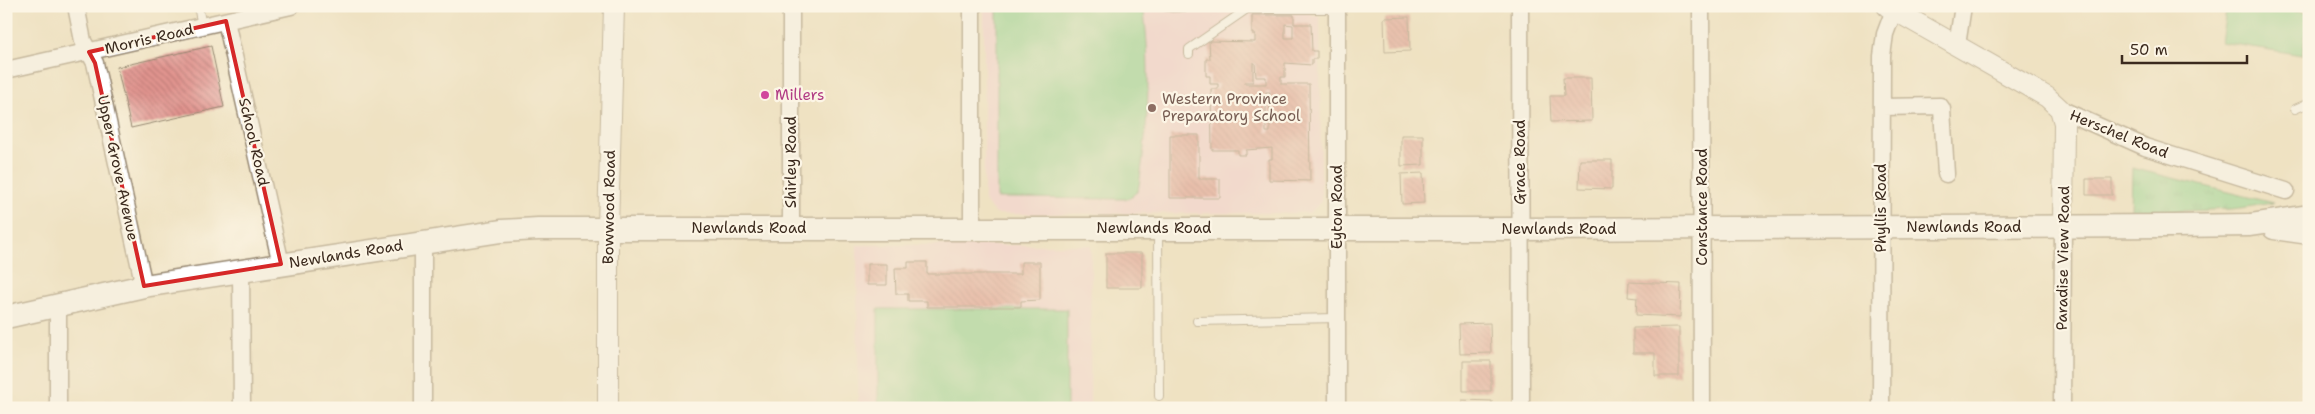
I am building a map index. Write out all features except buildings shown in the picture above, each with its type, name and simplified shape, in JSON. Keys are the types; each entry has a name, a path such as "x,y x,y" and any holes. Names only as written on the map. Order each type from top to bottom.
{"main road":[{"name":"Newlands Road","path":"6,317 144,286 501,231 608,228 1521,229 2063,227 2250,225 2309,216"},
{"path":"2250,225 2309,233"}],"street":[{"name":"Upper Grove Avenue","path":"76,6 83,41 96,63 144,286"},
{"name":"Morris Road","path":"6,70 291,6"},
{"name":"Bowwood Road","path":"608,408 608,228 614,6"},
{"name":"Shirley Road","path":"791,6 791,228"},
{"path":"972,6 972,228"},
{"name":"Grace Road","path":"1520,6 1521,408"},
{"name":"Constance Road","path":"1701,6 1702,408"},
{"path":"1957,46 1963,6"},
{"name":"Eyton Road","path":"1337,8 1337,408"},
{"name":"Herschel Road","path":"1891,8 2047,98 2060,109 2145,147 2286,192"},
{"name":"Phyllis Road","path":"1881,408 1882,108 1884,42 1891,8"},
{"name":"School Road","path":"226,21 281,264"},
{"path":"1882,108 1940,106 1942,109 1946,174"},
{"name":"Paradise View Road","path":"2060,109 2064,123 2062,408"},
{"path":"423,242 423,408"},
{"path":"241,270 242,408"},
{"path":"58,305 58,408"}],"lane":[{"path":"198,6 202,26"},
{"path":"1189,54 1189,49 1247,9 1337,8"},
{"path":"2295,109 2309,103"},
{"path":"1158,228 1159,396"},
{"path":"1197,321 1337,318"}],"highlighted area":[{"path":"226,21 281,264 144,286 95,63 89,52"}],"shaded area":[{"name":"Western Province Preparatory School","path":"984,6 1312,6 1312,16 1320,16 1321,202 1310,213 996,214 984,201"},
{"path":"857,245 1091,245 1090,408 702,408 858,404"}],"green space":[{"path":"997,6 1143,6 1146,29 1148,99 1138,191 1128,199 997,198"},
{"path":"2227,6 2264,6 2309,13 2302,55 2221,42"},
{"path":"2132,168 2273,203 2233,209 2131,213"},
{"path":"878,309 1067,309 1067,408 878,408"}],"place":[{"name":"Millers","path":"765,95"},
{"name":"Western Province Preparatory School","path":"1152,108"}]}
